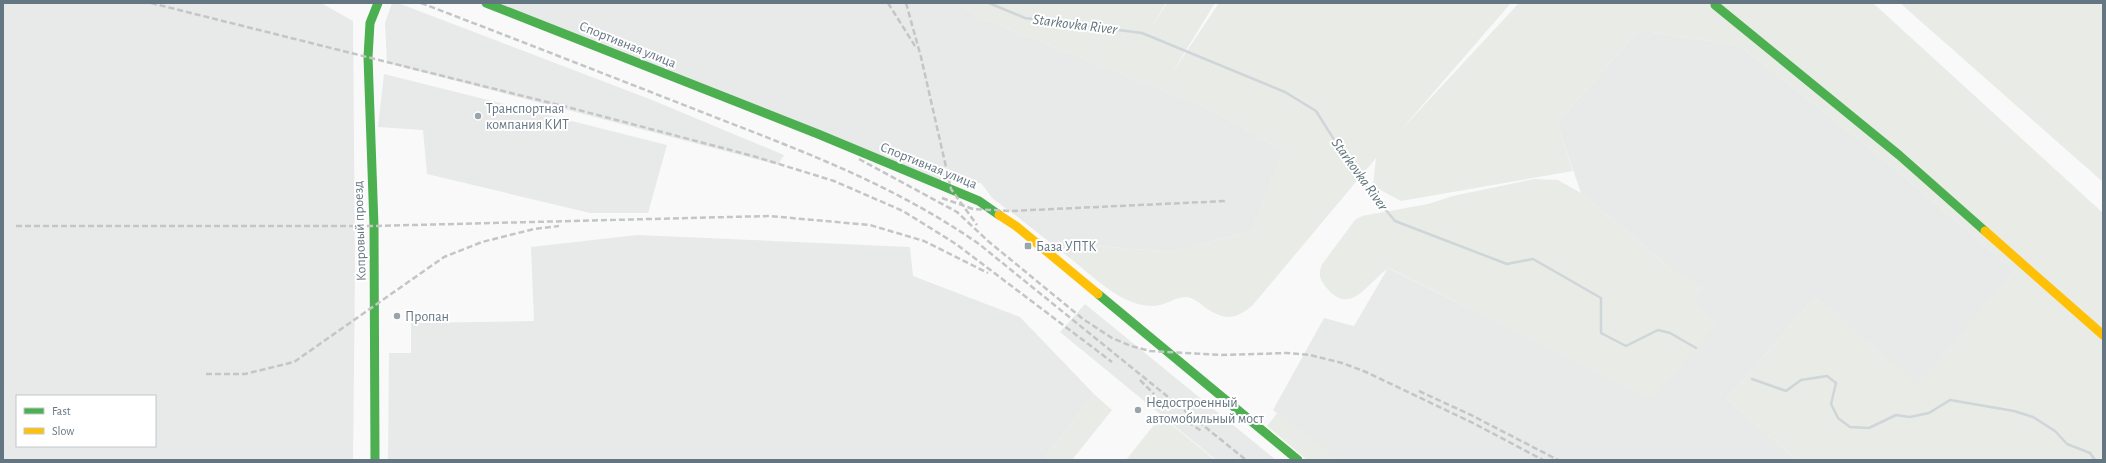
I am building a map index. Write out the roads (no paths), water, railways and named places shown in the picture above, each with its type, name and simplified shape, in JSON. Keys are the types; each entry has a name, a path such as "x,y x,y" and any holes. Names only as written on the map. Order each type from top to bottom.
{"street":[{"name":"Копровый проезд","path":"375,460 374,226 368,72 370,23 378,3"},
{"name":"Спортивная улица","path":"486,3 818,134 979,201 1016,226 1298,460"},
{"path":"1715,5 1899,155 2103,335"}],"waterway":[{"name":"Starkovka River","path":"989,3 1025,18 1142,33 1285,92 1316,111 1355,173 1395,221 1507,264 1533,259 1601,298 1601,333 1626,346 1658,330 1670,333 1696,348"},
{"name":"Starkovka River","path":"1752,379 1786,391 1801,380 1827,376 1836,383 1831,404 1838,418 1850,427 1869,428 1896,415 1910,417 1929,413 1950,400 2014,411 2033,417 2055,431 2067,444 2090,453 2095,460"}],"railway":[{"path":"151,3 571,108 753,156 834,181 903,211 956,244 1112,362"},
{"path":"421,3 782,143 882,187 915,204 979,244 1246,460"},
{"path":"888,3 915,46"},
{"path":"906,3 921,57 951,189 977,225"},
{"path":"859,159 957,212 988,241 1083,319 1112,338 1131,346 1150,351 1221,355 1287,353 1310,355 1342,363 1366,372 1475,424 1543,460"},
{"path":"942,198 973,209 1011,211 1226,201"},
{"path":"16,226 374,226 769,216 870,225 924,241 988,273"},
{"path":"206,374 245,374 294,362 444,257 482,242 534,229 559,226"},
{"path":"1140,380 1154,394"},
{"path":"1419,391 1471,415 1558,460"},
{"path":"1188,422 1203,432"}],"place":[{"name":"Транспортная компания КИТ","path":"478,116"},
{"name":"База УПТК","path":"1028,246"},
{"name":"Пропан","path":"397,316"},
{"name":"Недостроенный автомобильный мост","path":"1138,410"}]}
